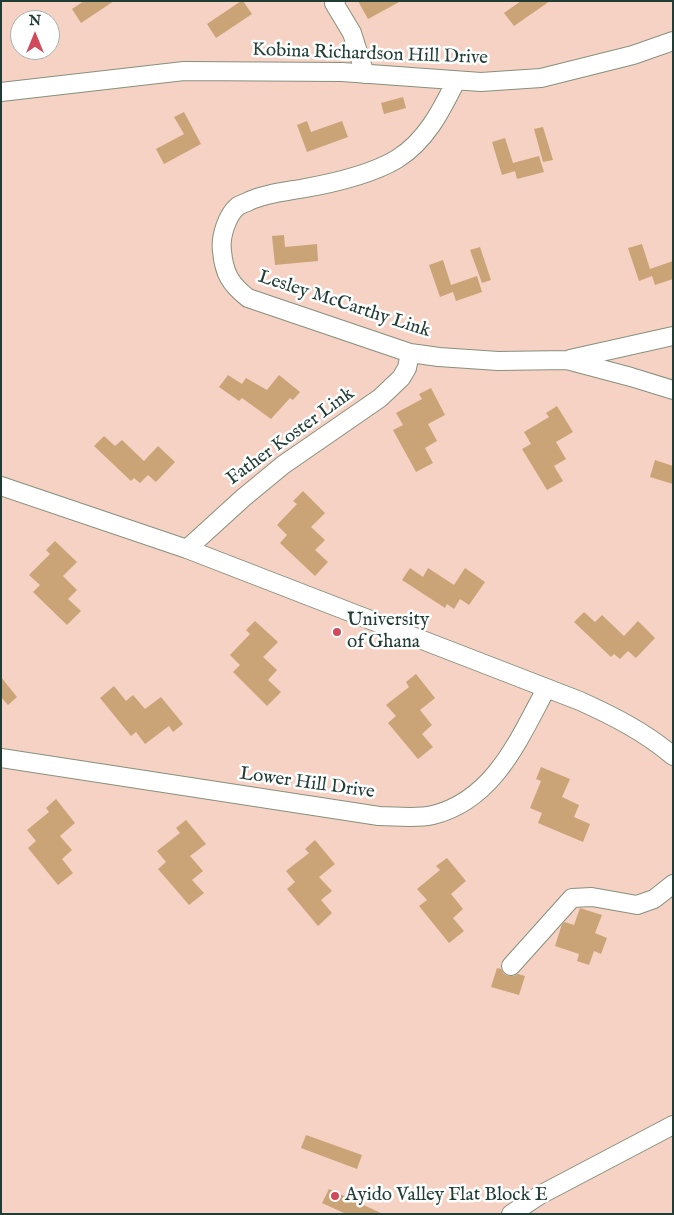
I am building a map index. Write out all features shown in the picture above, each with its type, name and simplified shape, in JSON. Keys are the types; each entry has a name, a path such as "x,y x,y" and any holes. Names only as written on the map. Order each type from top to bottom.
{"street":[{"path":"336,1 334,3 352,33 365,74"},
{"name":"Kobina Richardson Hill Drive","path":"1,92 184,71 342,72 481,82 541,78 633,55 673,42"},
{"name":"Lesley McCarthy Link","path":"456,81 444,106 430,128 414,146 398,158 374,170 302,188 264,195 238,206 227,222 221,244 223,268 235,288 248,298 410,353 498,361 567,360 673,390"},
{"path":"567,360 673,336"},
{"name":"Father Koster Link","path":"187,549 243,498 283,465 380,398 401,378 407,368 410,353"},
{"path":"1,486 187,549 614,716 673,756"},
{"name":"Lower Hill Drive","path":"1,758 379,816 431,815 450,810 469,800 485,786 515,748 546,689"},
{"path":"511,966 572,898 592,897 637,905 654,899 673,884"},
{"path":"511,1214 540,1195 673,1125"}],"shaded area":[{"name":"University of Ghana","path":"1,1 673,1 673,1214 1,1214"}],"building":[{"path":"84,1 114,1 81,23 72,9"},
{"path":"243,1 252,14 216,38 207,24"},
{"path":"358,1 401,1 368,19"},
{"path":"521,1 550,1 514,26 504,13"},
{"path":"403,97 406,108 384,114 381,103"},
{"path":"184,112 201,144 164,164 156,149 184,134 174,117"},
{"path":"307,121 311,132 342,121 348,137 307,152 297,125"},
{"path":"543,127 553,160 543,162 534,129"},
{"path":"505,138 513,163 539,156 544,172 517,179 515,171 502,175 492,142"},
{"path":"284,235 285,247 317,244 318,261 275,265 272,236"},
{"path":"642,244 650,269 673,261 673,279 655,285 652,276 639,281 628,248"},
{"path":"480,247 491,280 482,283 470,250"},
{"path":"443,260 451,285 477,276 482,292 456,301 453,292 440,297 429,265"},
{"path":"228,375 242,384 246,378 267,390 279,375 300,392 293,400 290,398 271,419 242,398 239,401 219,387"},
{"path":"431,388 445,415 428,424 437,441 425,448 433,463 416,472 393,430 403,425 396,413 422,399 419,394"},
{"path":"557,406 573,432 556,442 566,459 554,466 563,481 547,490 522,449 531,444 524,432 549,417 546,413"},
{"path":"104,436 115,446 122,440 144,461 158,446 175,462 156,482 148,475 140,483 134,478 131,481 94,446"},
{"path":"655,460 673,466 673,484 650,477"},
{"path":"303,491 325,513 311,527 325,540 315,550 328,562 315,576 280,543 287,535 277,525 297,504 293,501"},
{"path":"55,541 77,562 63,576 77,590 68,599 81,611 67,625 33,592 40,585 29,575 50,554 46,550"},
{"path":"410,568 423,577 428,568 454,585 465,568 485,582 469,605 460,599 454,609 447,604 445,608 402,580"},
{"path":"584,612 595,622 602,615 624,636 638,621 655,638 636,658 628,651 620,659 614,654 611,657 574,622"},
{"path":"255,621 278,642 263,657 277,670 268,680 281,692 267,706 233,672 240,665 230,655 250,634 246,630"},
{"path":"416,674 435,698 420,710 432,725 422,734 433,747 418,759 388,723 396,716 386,705 409,687 406,682"},
{"path":"1,677 17,697 8,705 1,697"},
{"path":"114,686 126,701 133,695 145,709 161,697 183,724 173,732 169,726 145,744 136,732 131,736 100,698"},
{"path":"541,767 570,779 562,797 579,805 574,817 590,824 583,842 538,823 542,813 530,808 541,781 536,779"},
{"path":"56,799 75,823 60,836 72,850 62,859 73,873 58,885 28,848 36,841 27,830 49,812 46,808"},
{"path":"186,820 206,844 190,856 203,871 192,880 204,893 189,905 158,869 166,862 157,851 180,833 176,828"},
{"path":"315,840 335,864 319,877 332,891 321,900 332,913 318,926 287,889 295,882 286,871 309,853 305,849"},
{"path":"447,858 466,881 451,894 463,909 453,918 464,931 449,943 419,906 427,900 417,889 440,870 436,866"},
{"path":"580,908 602,915 595,933 607,938 601,954 594,951 589,965 577,961 579,954 555,946 562,924 565,922 574,925"},
{"path":"497,968 501,969 508,976 518,974 525,976 519,995 491,987"},
{"path":"306,1135 362,1155 357,1169 301,1148"},
{"name":"Ayido Valley Flat Block E","path":"329,1189 383,1214 346,1214 322,1203"}],"place":[{"name":"University of Ghana","path":"337,632"},
{"name":"Ayido Valley Flat Block E","path":"335,1196"}]}
